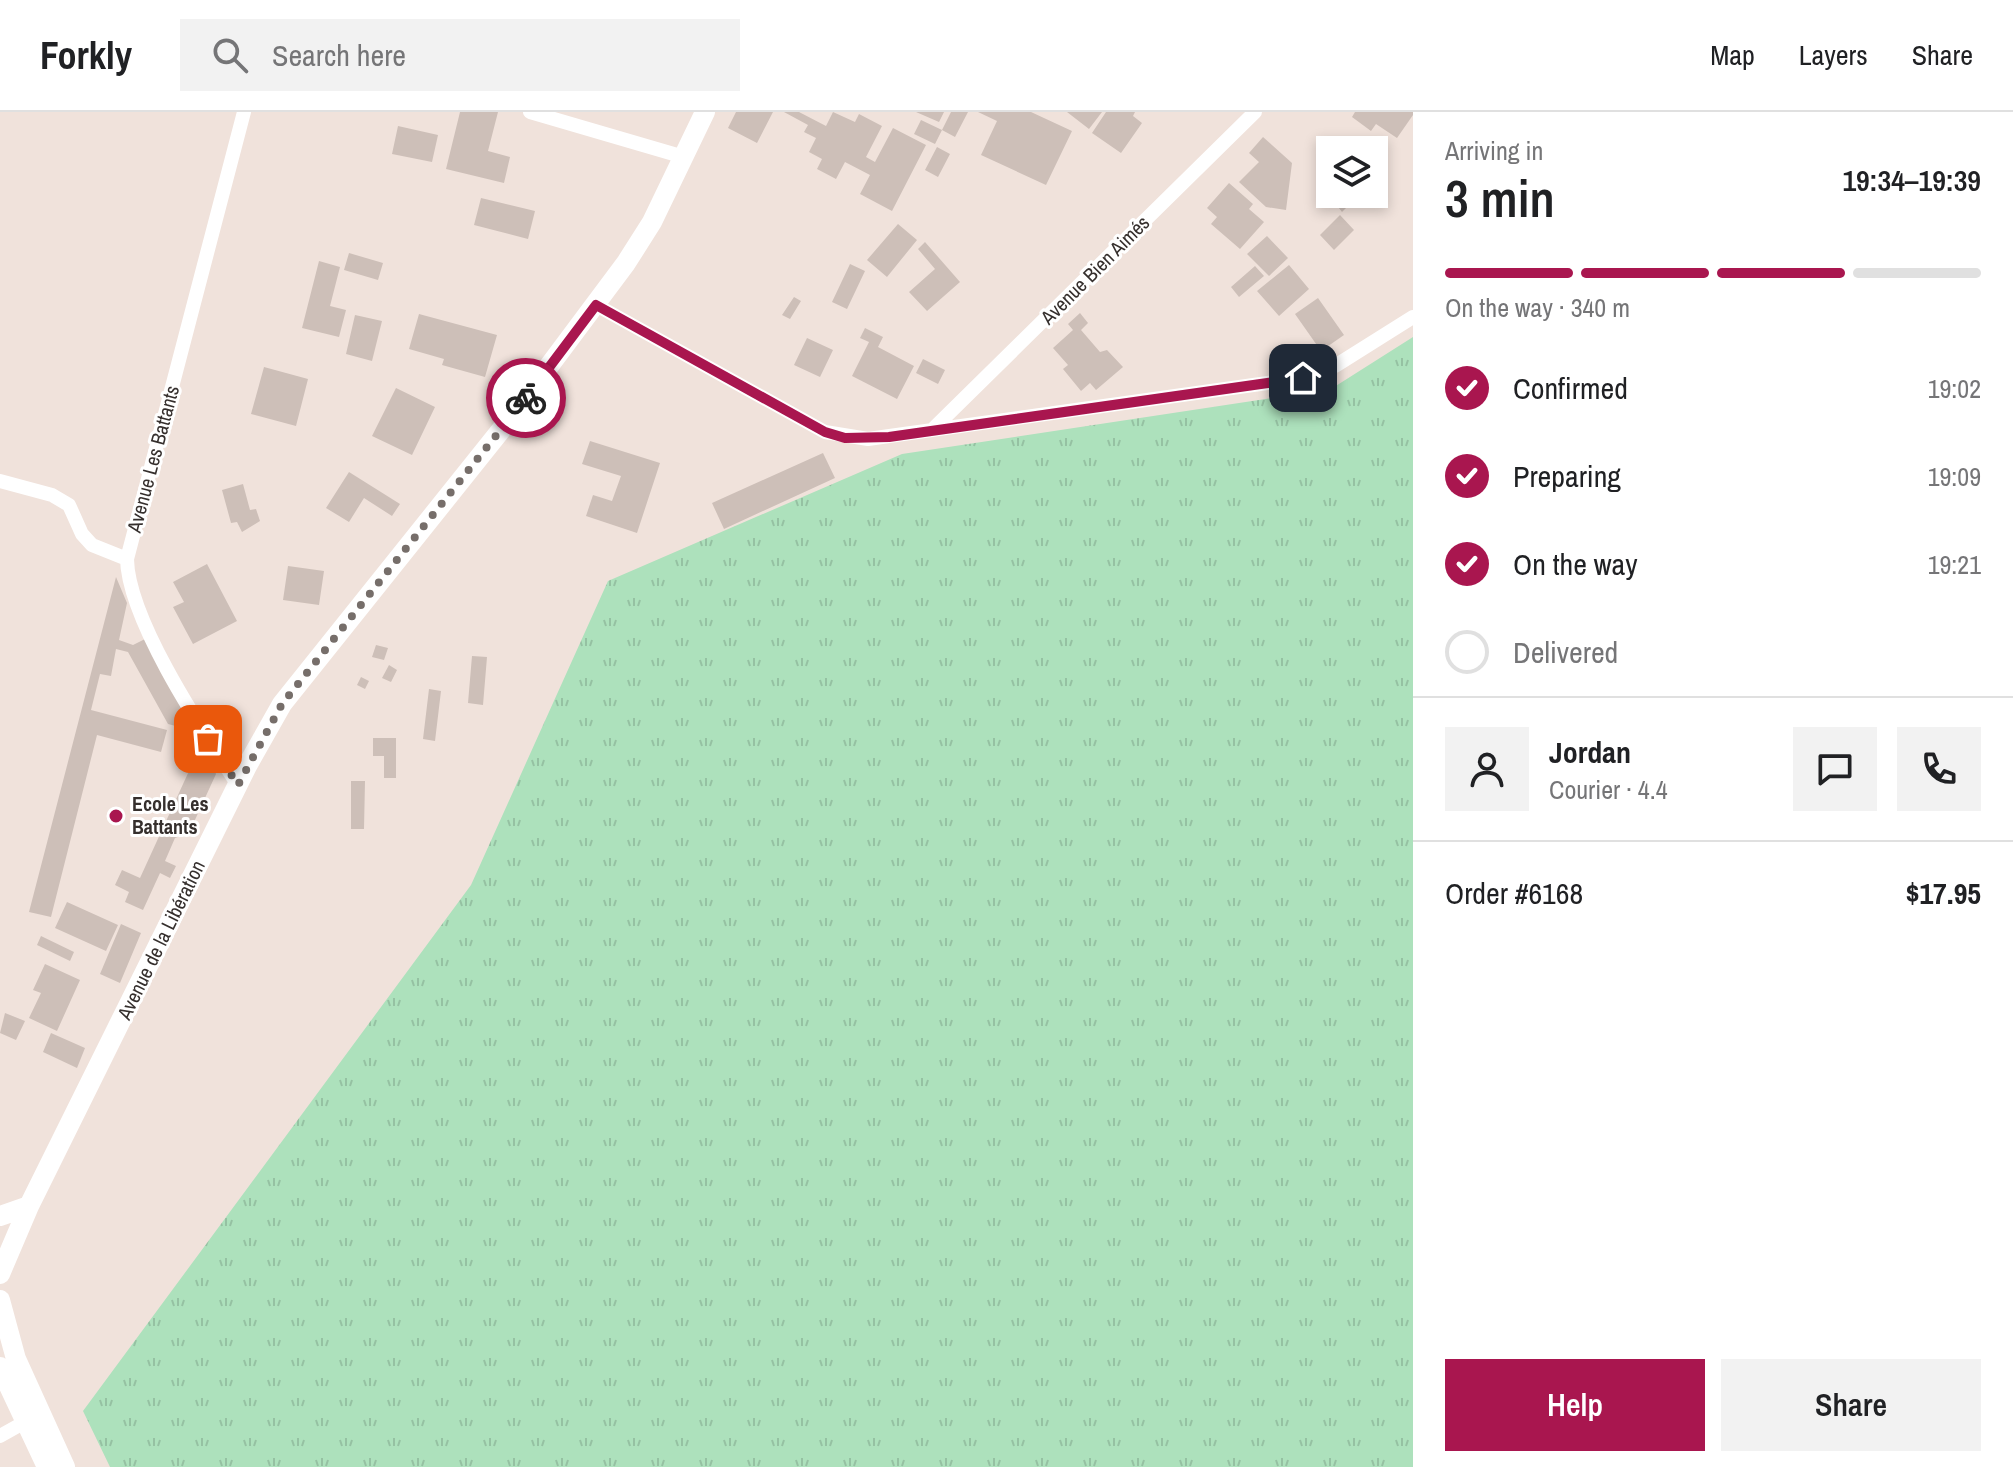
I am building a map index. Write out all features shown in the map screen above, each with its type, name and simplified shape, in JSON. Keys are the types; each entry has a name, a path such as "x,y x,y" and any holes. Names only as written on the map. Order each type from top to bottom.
{"street":[{"name":"Avenue Les Battants","path":"238,785 193,716 132,596 127,559 244,112"},
{"path":"530,112 684,157"},
{"name":"Avenue de la Libération","path":"0,1274 29,1206 238,785 282,704 505,425 596,305 652,222 705,112"},
{"name":"Avenue Bien Aimés","path":"934,429 1255,112"},
{"path":"596,305 825,432 868,439 1303,378 1335,366 1413,317"},
{"path":"0,481 52,495 69,505 82,534 92,545 127,559"},
{"path":"0,1216 29,1206"},
{"path":"0,1300 16,1359 65,1467"},
{"path":"0,1367 47,1467"},
{"path":"0,1436 25,1422"}],"green space":[{"path":"1413,337 1413,1467 110,1467 83,1411 471,885 608,581 902,454 1331,389"}],"building":[{"path":"460,112 498,112 488,151 510,157 504,183 446,169"},
{"path":"736,112 773,112 757,143 728,128"},
{"path":"784,112 799,112 826,126 833,112 855,122 859,114 882,126 866,157 875,162 893,128 926,145 892,211 860,194 870,175 845,162 836,179 817,169 822,159 809,152 816,138 804,132 808,125"},
{"path":"916,112 944,112 939,122"},
{"path":"951,112 968,112 955,137 942,130"},
{"path":"978,112 1031,112 1072,131 1046,185 981,155 997,121"},
{"path":"1067,112 1102,112 1089,129"},
{"path":"1106,112 1135,112 1133,116 1142,123 1121,153 1092,133"},
{"path":"1355,112 1413,112 1413,115 1397,138 1376,124 1371,131 1352,117"},
{"path":"921,120 942,130 935,144 914,134"},
{"path":"398,126 438,135 432,162 392,154"},
{"path":"1263,137 1292,163 1286,210 1266,207 1239,182 1259,162 1249,153"},
{"path":"937,147 950,154 938,177 925,170"},
{"path":"1229,183 1253,204 1249,209 1264,222 1240,249 1211,224 1217,217 1207,208"},
{"path":"481,198 535,211 528,239 474,225"},
{"path":"1340,215 1354,230 1334,250 1320,235"},
{"path":"898,224 917,240 887,277 867,260"},
{"path":"1267,236 1288,258 1269,276 1247,254"},
{"path":"925,242 960,282 927,311 909,292 935,269 918,249"},
{"path":"349,253 383,263 378,280 344,270"},
{"path":"319,261 340,267 330,306 346,310 339,337 302,328"},
{"path":"850,264 865,271 847,309 832,302"},
{"path":"1289,265 1309,289 1279,316 1257,291"},
{"path":"1255,266 1264,276 1239,297 1231,287"},
{"path":"794,297 801,301 790,319 782,315"},
{"path":"1318,298 1344,335 1321,351 1295,314"},
{"path":"1080,313 1088,323 1081,330 1100,352 1107,350 1123,367 1096,390 1090,383 1081,391 1063,369 1068,365 1053,348 1073,330 1068,324"},
{"path":"419,314 497,335 485,377 442,365 444,359 409,349"},
{"path":"355,315 382,321 372,361 346,354"},
{"path":"865,328 883,337 878,347 914,366 897,399 852,376 869,342 860,338"},
{"path":"807,338 833,350 820,377 794,365"},
{"path":"923,359 945,370 938,384 916,373"},
{"path":"264,367 308,379 296,426 251,414"},
{"path":"396,388 435,407 412,455 372,436"},
{"path":"590,441 660,463 637,533 586,516 593,495 612,501 621,476 582,464"},
{"path":"823,453 835,478 724,529 712,503"},
{"path":"349,472 400,504 392,516 364,498 349,522 326,508"},
{"path":"243,484 250,510 256,509 260,521 242,532 237,522 231,523 222,490"},
{"path":"207,564 237,621 193,644 173,607 184,602 173,582"},
{"path":"288,566 324,571 319,605 283,600"},
{"path":"116,577 127,603 119,640 133,645 147,638 195,731 168,724 128,652 116,649 111,676 100,674 91,710 167,730 161,752 97,735 51,917 29,912"},
{"path":"376,645 388,648 384,660 372,657"},
{"path":"472,656 487,657 483,705 468,703"},
{"path":"389,665 397,670 391,682 382,678"},
{"path":"361,677 369,681 365,689 357,685"},
{"path":"429,689 441,691 435,741 423,739"},
{"path":"373,738 396,738 396,778 384,778 384,756 373,756"},
{"path":"213,766 216,774 189,833 175,838 165,861 176,866 170,878 160,873 143,910 125,902 129,892 115,885 122,870 140,878 189,771"},
{"path":"351,781 365,781 364,829 351,829"},
{"path":"67,902 118,925 106,951 55,928"},
{"path":"121,924 141,933 120,983 100,974"},
{"path":"41,936 74,952 70,961 37,945"},
{"path":"45,964 80,980 57,1031 29,1018 41,993 33,990"},
{"path":"5,1013 25,1021 16,1040 0,1033"},
{"path":"51,1033 85,1048 77,1068 43,1052"}],"way so far":[{"path":"208,739 238,785 282,704 526,398"}],"place":[{"name":"Ecole Les Battants","path":"116,816"}],"route":[{"path":"526,398 596,305 825,432 845,438 889,437 1303,378"}]}
